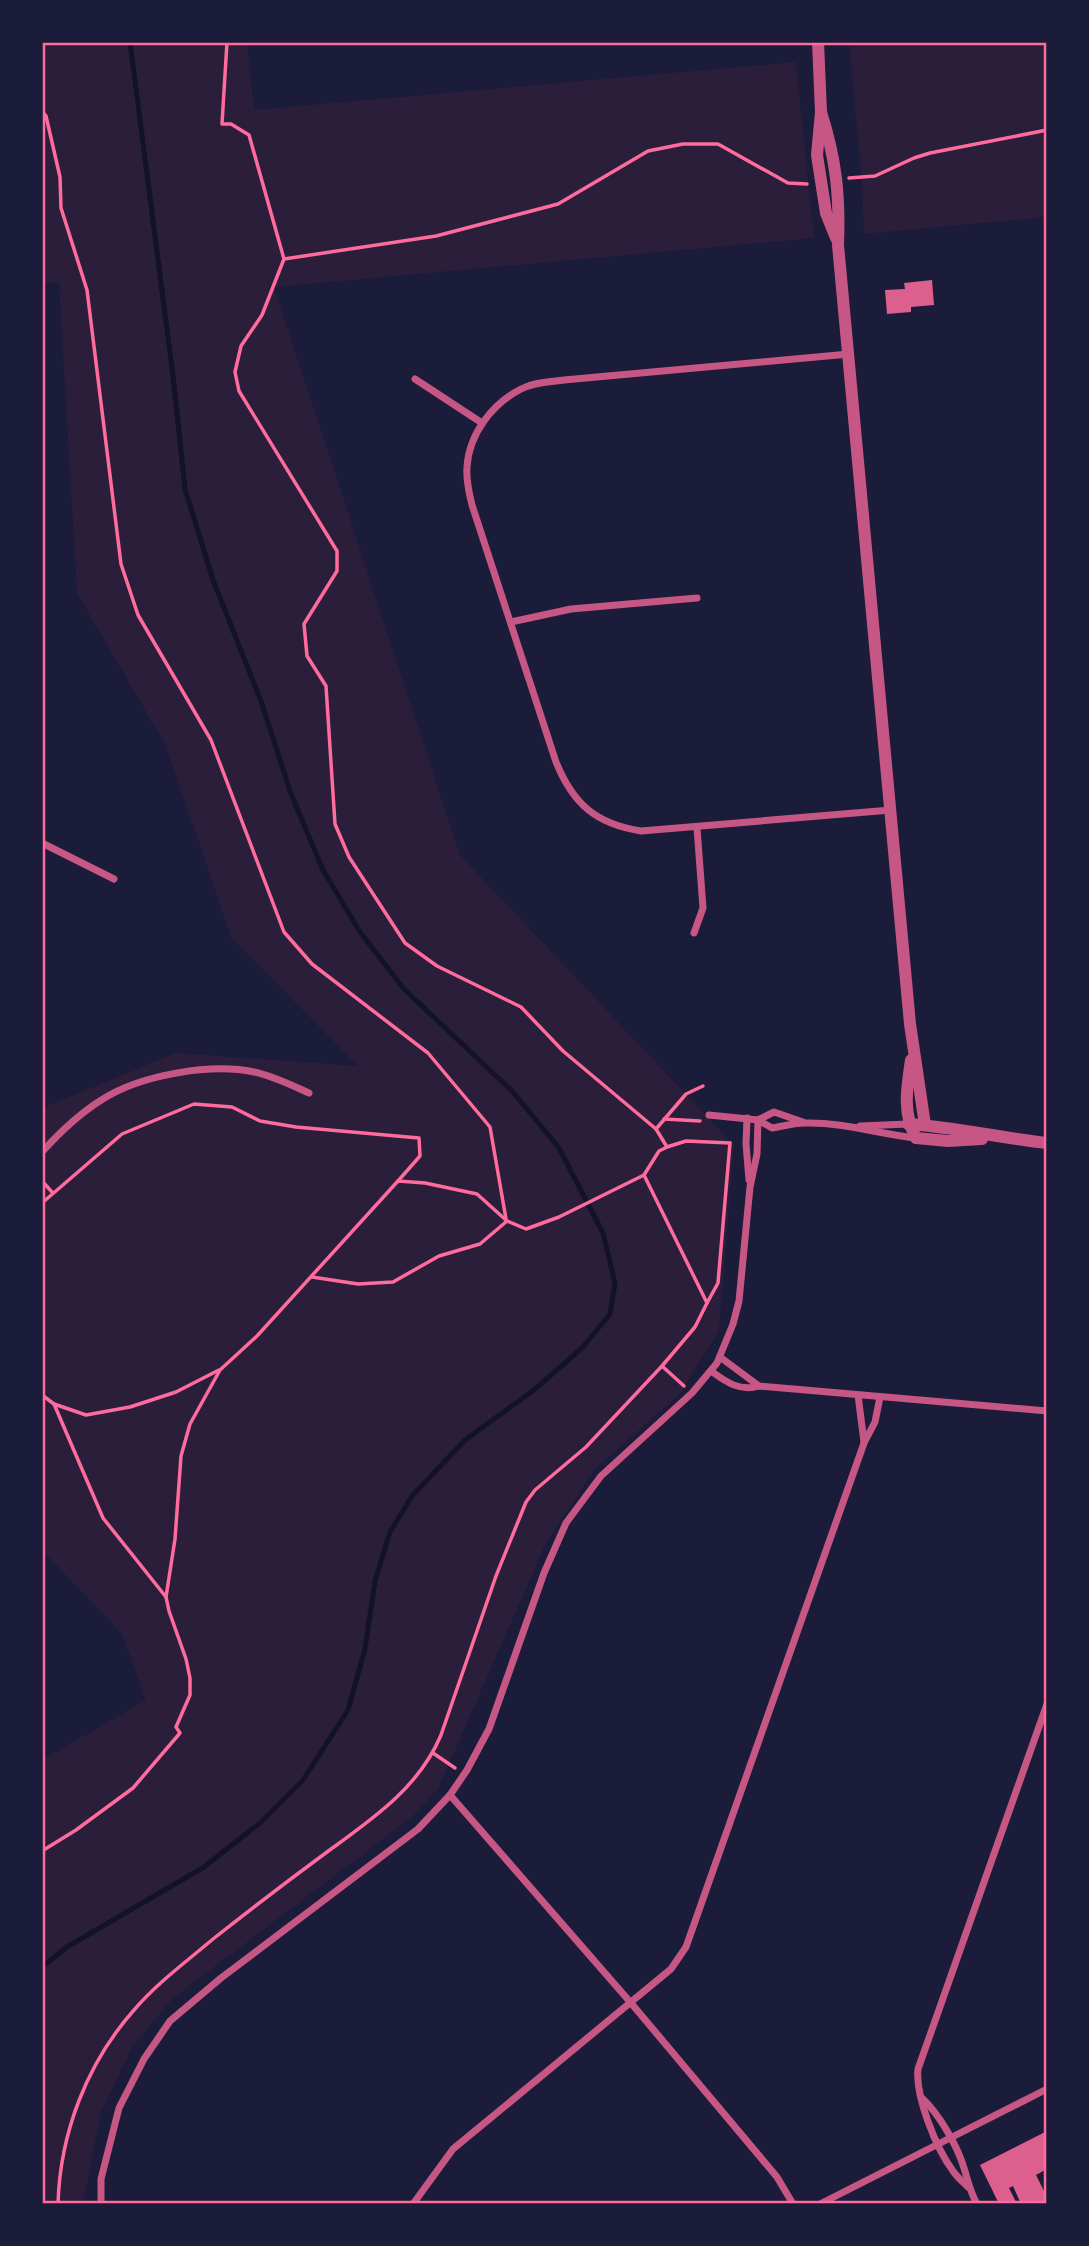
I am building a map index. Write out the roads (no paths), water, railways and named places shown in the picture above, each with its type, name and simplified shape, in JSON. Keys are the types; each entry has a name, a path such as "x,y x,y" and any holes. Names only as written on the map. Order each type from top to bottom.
{"street":[{"path":"818,42 821,112 817,155 826,213 838,245"},
{"path":"821,112 833,150 840,209 838,245 912,1049 925,1125 916,1138"},
{"path":"849,354 541,383 523,388 507,398 482,423 470,451 468,485 472,505 556,762 569,789 579,802 598,817 622,828 641,831 891,810"},
{"path":"415,379 482,423"},
{"path":"511,622 572,608 697,598"},
{"path":"694,933 703,908 697,828"},
{"path":"42,843 114,879"},
{"path":"912,1049 907,1092 908,1124 916,1138"},
{"path":"42,1152 78,1117 104,1098 127,1087 185,1071 221,1069 254,1072 309,1093"},
{"path":"758,1120 774,1112 804,1123"},
{"path":"709,1115 758,1120 772,1128 804,1123 852,1126 925,1125 1002,1139 1047,1143"},
{"path":"747,1118 746,1144 750,1187"},
{"path":"101,2204 100,2179 119,2108 144,2059 170,2021 221,1978 418,1829 450,1795 489,1729 544,1573 566,1523 601,1476 692,1393 720,1357 739,1301 750,1187 757,1154 758,1120"},
{"path":"852,1126 948,1141 1002,1139"},
{"path":"720,1357 759,1386"},
{"path":"711,1371 746,1389 759,1386 1047,1411"},
{"path":"858,1395 864,1443"},
{"path":"413,2204 453,2149 671,1969 686,1947 864,1443 875,1422 880,1397"},
{"path":"977,2204 968,2187 953,2171 925,2116 918,2079 920,2062 1047,1704"},
{"path":"450,1795 631,2003 777,2177 793,2204"},
{"path":"820,2204 1047,2089"},
{"path":"922,2098 936,2111 950,2138 964,2167 968,2187"}],"waterway":[{"path":"42,1967 67,1947 204,1867 261,1822 303,1780 348,1710 365,1649 375,1581 390,1532 412,1496 465,1440 534,1390 582,1348 610,1314 615,1283 603,1233 559,1148 513,1092 404,989 360,932 323,870 291,794 261,701 213,580 185,489 130,42"}]}
